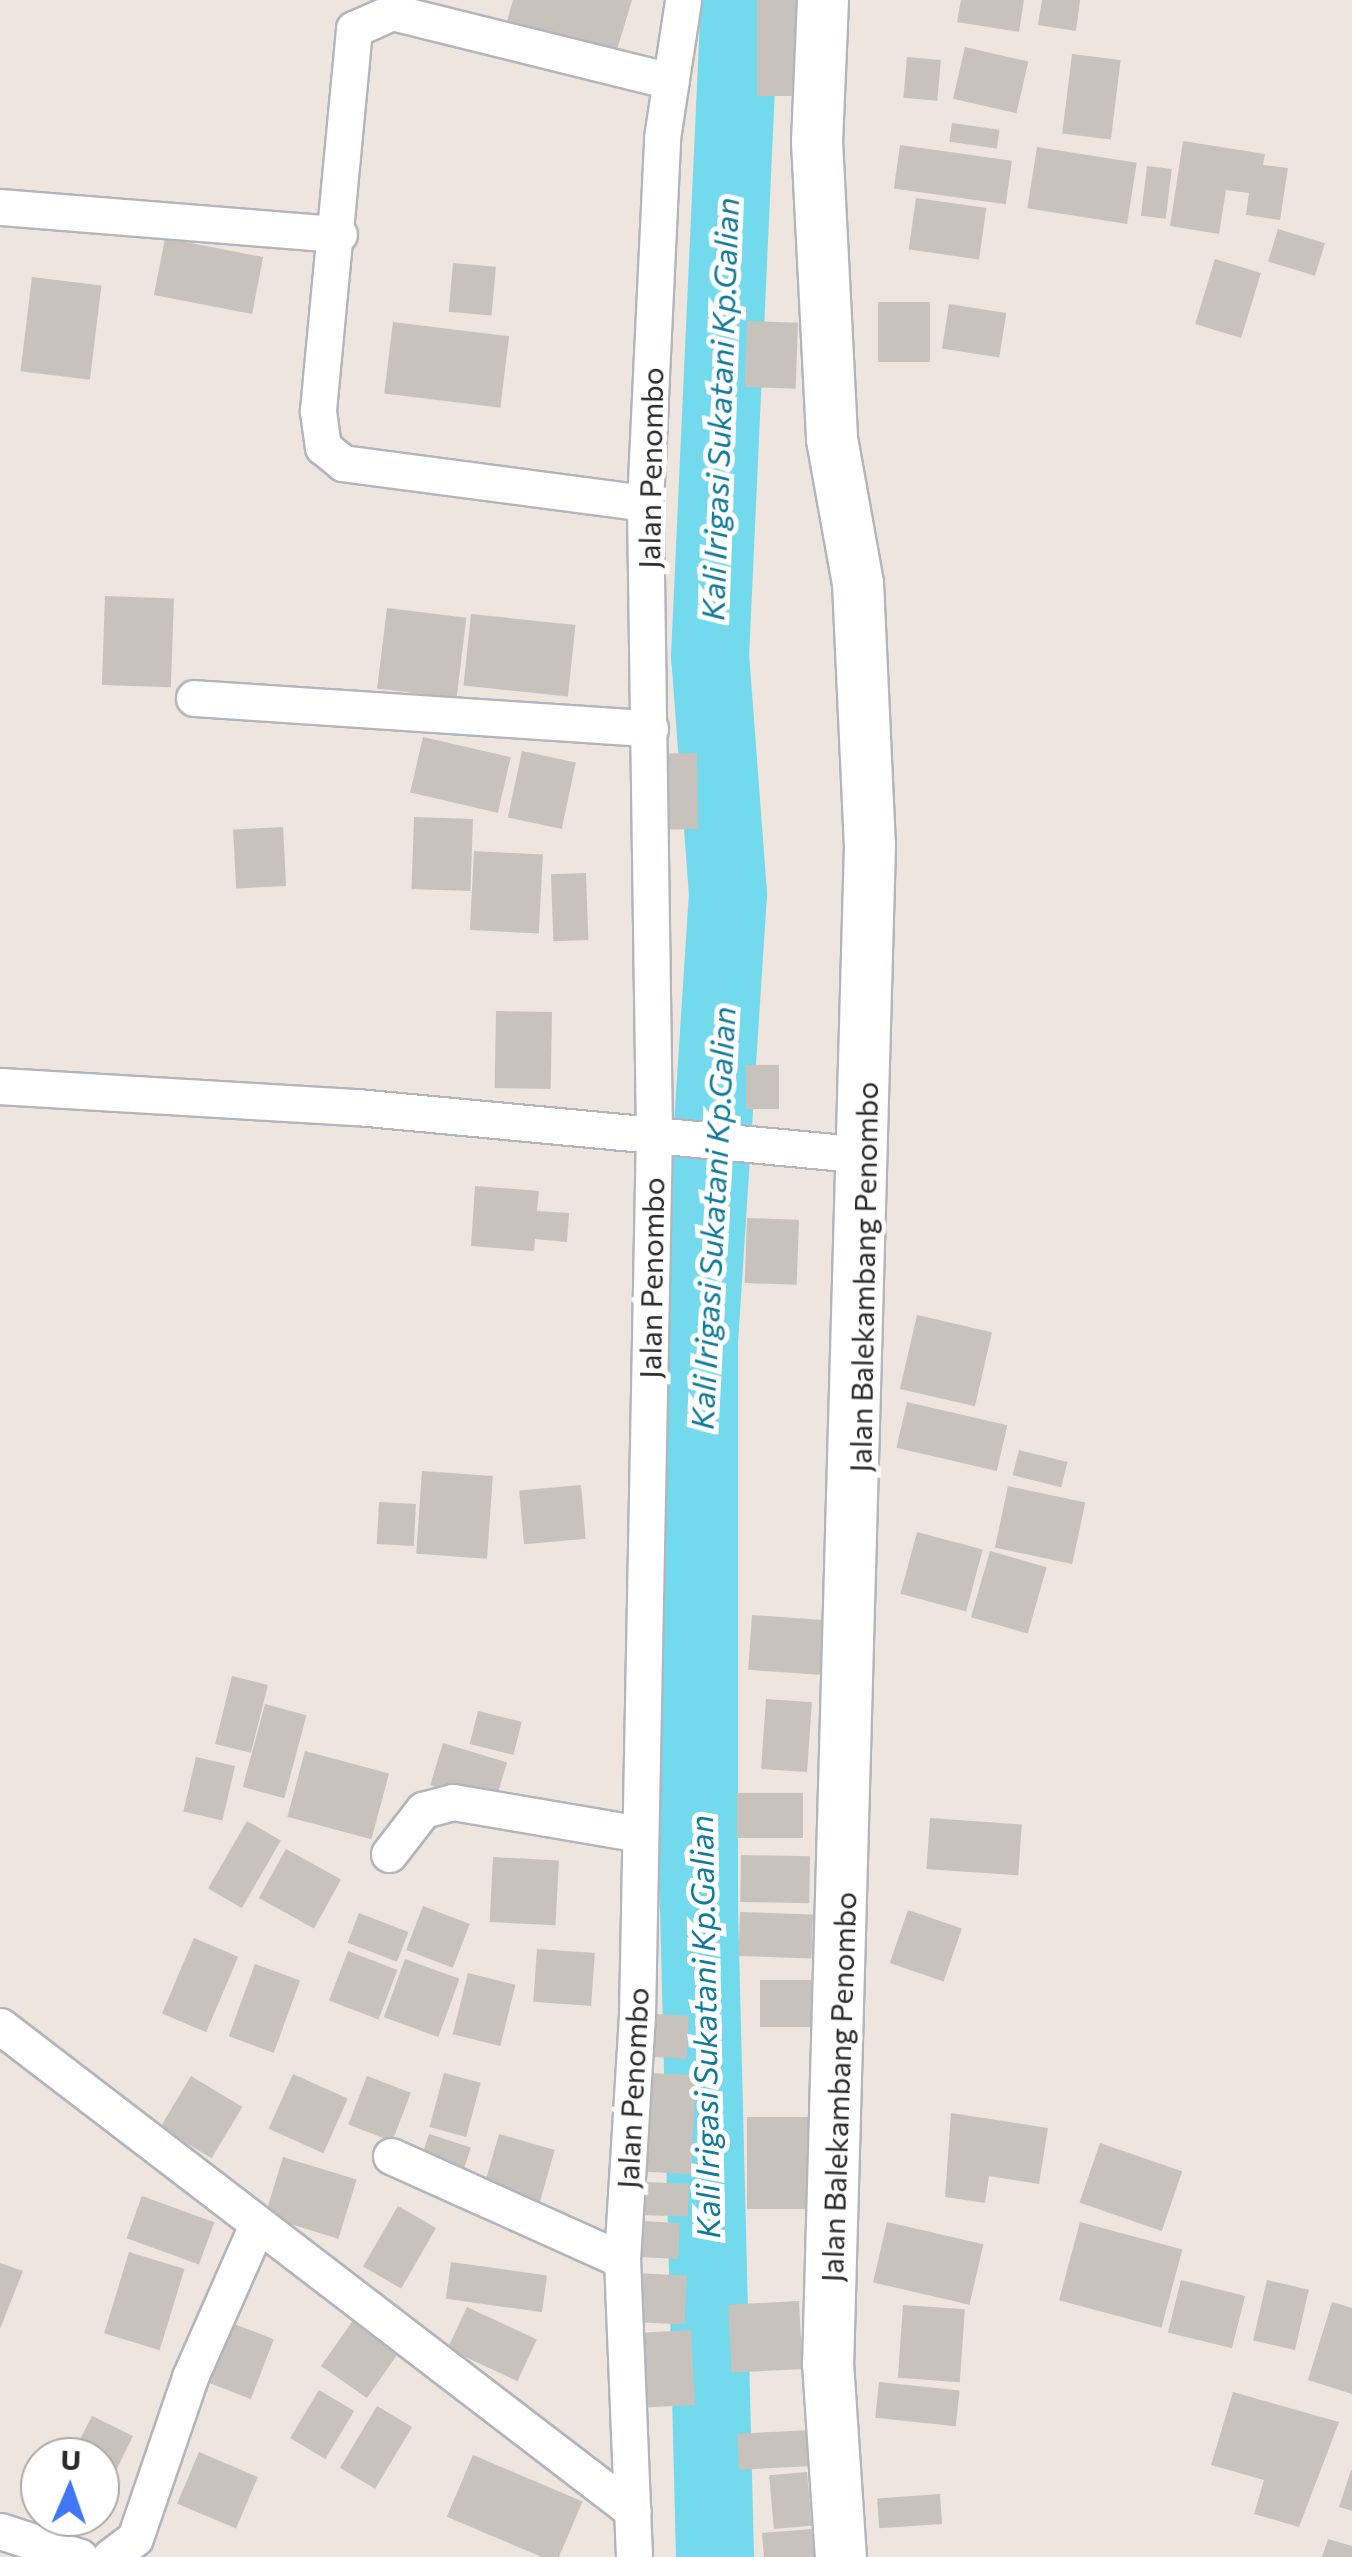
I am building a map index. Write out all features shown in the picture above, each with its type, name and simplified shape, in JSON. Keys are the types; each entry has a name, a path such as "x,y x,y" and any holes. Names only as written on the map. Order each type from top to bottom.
{"street":[{"name":"Jalan Penombo","path":"634,2557 622,2260 671,1135 650,728 645,502 670,81 683,0"},
{"name":"Jalan Balekambang Penombo","path":"823,0 817,141 832,439 858,582 870,845 866,1155 828,2363 841,2557"},
{"path":"645,502 331,456 318,410 339,234 348,42 376,14 670,81"},
{"path":"0,208 339,234"},
{"path":"194,698 650,728"},
{"path":"0,1086 671,1135 866,1155"},
{"path":"389,1854 423,1810 453,1802 640,1834"},
{"path":"0,2026 633,2510"},
{"path":"392,2156 622,2260"},
{"path":"110,2557 135,2538 190,2377 257,2225"},
{"path":"0,2531 80,2557"}],"building":[{"path":"513,0 632,0 616,53 507,21"},
{"path":"757,0 805,0 805,96 757,96"},
{"path":"961,0 1024,0 1019,32 957,22"},
{"path":"1042,0 1080,0 1076,31 1038,25"},
{"path":"965,47 1028,62 1016,113 953,99"},
{"path":"1072,54 1121,60 1111,139 1062,133"},
{"path":"907,57 941,60 937,101 903,98"},
{"path":"952,123 1000,130 997,148 949,142"},
{"path":"1183,141 1265,154 1263,165 1288,168 1280,220 1246,215 1249,193 1226,190 1219,234 1170,226"},
{"path":"900,145 1012,161 1006,204 894,189"},
{"path":"1037,147 1137,163 1127,224 1027,208"},
{"path":"1147,166 1172,169 1166,219 1141,216"},
{"path":"916,198 986,208 979,259 909,249"},
{"path":"1278,229 1325,243 1315,276 1268,262"},
{"path":"165,238 263,257 252,314 154,295"},
{"path":"1215,259 1261,273 1241,338 1195,324"},
{"path":"453,263 496,267 492,316 449,312"},
{"path":"32,277 101,286 90,380 20,371"},
{"path":"878,302 930,302 930,362 878,362"},
{"path":"949,304 1006,313 999,358 942,348"},
{"path":"747,321 798,323 796,389 745,387"},
{"path":"393,322 509,336 500,408 384,393"},
{"path":"105,596 174,598 171,687 102,685"},
{"path":"387,608 466,618 457,698 377,688"},
{"path":"471,614 575,625 568,697 463,686"},
{"path":"423,737 511,757 498,813 410,793"},
{"path":"522,751 576,762 562,829 508,818"},
{"path":"697,753 698,829 659,830 658,754"},
{"path":"414,817 473,819 470,891 411,889"},
{"path":"283,827 286,886 236,889 233,830"},
{"path":"474,851 543,855 539,934 470,930"},
{"path":"586,873 588,940 553,941 551,874"},
{"path":"496,1011 552,1012 551,1089 495,1088"},
{"path":"746,1065 779,1065 779,1109 746,1109"},
{"path":"475,1186 539,1191 537,1211 569,1213 567,1242 535,1239 534,1251 471,1246"},
{"path":"747,1218 799,1220 797,1285 745,1283"},
{"path":"917,1315 992,1332 975,1406 900,1389"},
{"path":"907,1402 1007,1425 997,1471 896,1448"},
{"path":"1019,1450 1068,1462 1061,1487 1013,1475"},
{"path":"422,1471 493,1476 487,1559 416,1554"},
{"path":"581,1485 586,1539 524,1544 519,1490"},
{"path":"1008,1486 1085,1502 1072,1564 995,1548"},
{"path":"379,1502 416,1504 414,1546 377,1544"},
{"path":"917,1532 983,1550 966,1611 900,1594"},
{"path":"990,1551 1047,1567 1028,1634 971,1617"},
{"path":"752,1615 830,1620 826,1675 748,1670"},
{"path":"232,1676 268,1685 251,1753 215,1744"},
{"path":"766,1699 812,1702 807,1772 761,1769"},
{"path":"265,1704 307,1715 284,1798 243,1787"},
{"path":"478,1711 522,1722 513,1755 470,1744"},
{"path":"443,1743 507,1763 494,1805 430,1785"},
{"path":"305,1751 389,1774 371,1839 287,1817"},
{"path":"196,1757 235,1766 222,1821 183,1812"},
{"path":"737,1793 803,1793 803,1838 737,1838"},
{"path":"930,1818 1022,1824 1018,1875 926,1869"},
{"path":"247,1821 281,1840 242,1908 208,1889"},
{"path":"286,1849 341,1880 314,1929 259,1898"},
{"path":"741,1855 810,1856 809,1903 740,1902"},
{"path":"493,1857 559,1860 556,1925 490,1922"},
{"path":"423,1906 470,1924 453,1968 406,1950"},
{"path":"908,1910 962,1929 944,1982 890,1963"},
{"path":"740,1912 813,1915 811,1959 738,1956"},
{"path":"359,1913 408,1932 397,1962 348,1943"},
{"path":"194,1938 238,1957 206,2032 162,2013"},
{"path":"537,1949 595,1953 591,2006 533,2002"},
{"path":"348,1951 397,1970 378,2019 329,2000"},
{"path":"405,1959 460,1979 438,2037 384,2017"},
{"path":"255,1964 300,1980 274,2053 229,2036"},
{"path":"468,1973 516,1985 500,2046 453,2034"},
{"path":"760,1980 811,1980 811,2027 760,2027"},
{"path":"655,2014 689,2016 687,2059 653,2057"},
{"path":"444,2073 481,2083 466,2137 430,2127"},
{"path":"651,2073 696,2075 691,2174 646,2172"},
{"path":"293,2074 348,2098 323,2153 269,2129"},
{"path":"191,2076 242,2107 212,2158 160,2127"},
{"path":"367,2076 411,2093 392,2141 348,2125"},
{"path":"951,2113 1048,2128 1039,2184 989,2176 985,2203 945,2197"},
{"path":"747,2117 815,2117 815,2209 747,2209"},
{"path":"429,2134 471,2148 461,2179 419,2165"},
{"path":"499,2134 555,2150 538,2208 482,2192"},
{"path":"1100,2143 1182,2171 1162,2231 1079,2203"},
{"path":"283,2157 357,2180 339,2239 265,2216"},
{"path":"642,2182 689,2184 688,2217 641,2215"},
{"path":"142,2196 214,2222 199,2265 127,2238"},
{"path":"398,2206 436,2228 401,2289 363,2267"},
{"path":"642,2221 680,2223 678,2259 640,2257"},
{"path":"887,2222 983,2244 970,2305 873,2282"},
{"path":"1080,2222 1182,2249 1161,2328 1059,2300"},
{"path":"129,2252 184,2269 160,2350 104,2333"},
{"path":"451,2262 547,2275 542,2312 446,2299"},
{"path":"0,2263 23,2271 0,2329"},
{"path":"636,2273 687,2276 684,2325 633,2322"},
{"path":"1181,2280 1245,2296 1232,2348 1168,2332"},
{"path":"1267,2280 1309,2290 1295,2350 1253,2340"},
{"path":"799,2301 803,2369 732,2373 728,2305"},
{"path":"1332,2302 1352,2308 1352,2394 1308,2380"},
{"path":"903,2305 965,2309 960,2382 898,2378"},
{"path":"467,2307 537,2340 517,2381 448,2349"},
{"path":"356,2316 402,2348 367,2398 321,2366"},
{"path":"229,2322 274,2339 251,2399 206,2382"},
{"path":"691,2330 695,2405 640,2408 636,2333"},
{"path":"879,2382 960,2390 956,2426 875,2418"},
{"path":"319,2390 354,2411 325,2459 290,2438"},
{"path":"1233,2392 1339,2422 1299,2527 1254,2514 1264,2480 1211,2465"},
{"path":"377,2406 412,2427 375,2489 340,2468"},
{"path":"92,2416 133,2436 120,2462 120,2437 81,2437"},
{"path":"811,2430 813,2466 739,2470 737,2434"},
{"path":"199,2452 258,2477 236,2529 177,2504"},
{"path":"473,2455 583,2501 559,2557 542,2557 447,2517"},
{"path":"1352,2470 1352,2511 1339,2507"},
{"path":"807,2472 812,2526 774,2529 769,2475"},
{"path":"940,2494 942,2524 879,2528 877,2498"},
{"path":"824,2528 826,2557 764,2557 762,2533"},
{"path":"1328,2539 1352,2546 1352,2557 1322,2557"}],"waterway":[{"name":"Kali Irigasi Sukatani Kp.Galian","path":"715,2557 699,1905 699,1342 728,894 710,657 740,0"}]}
